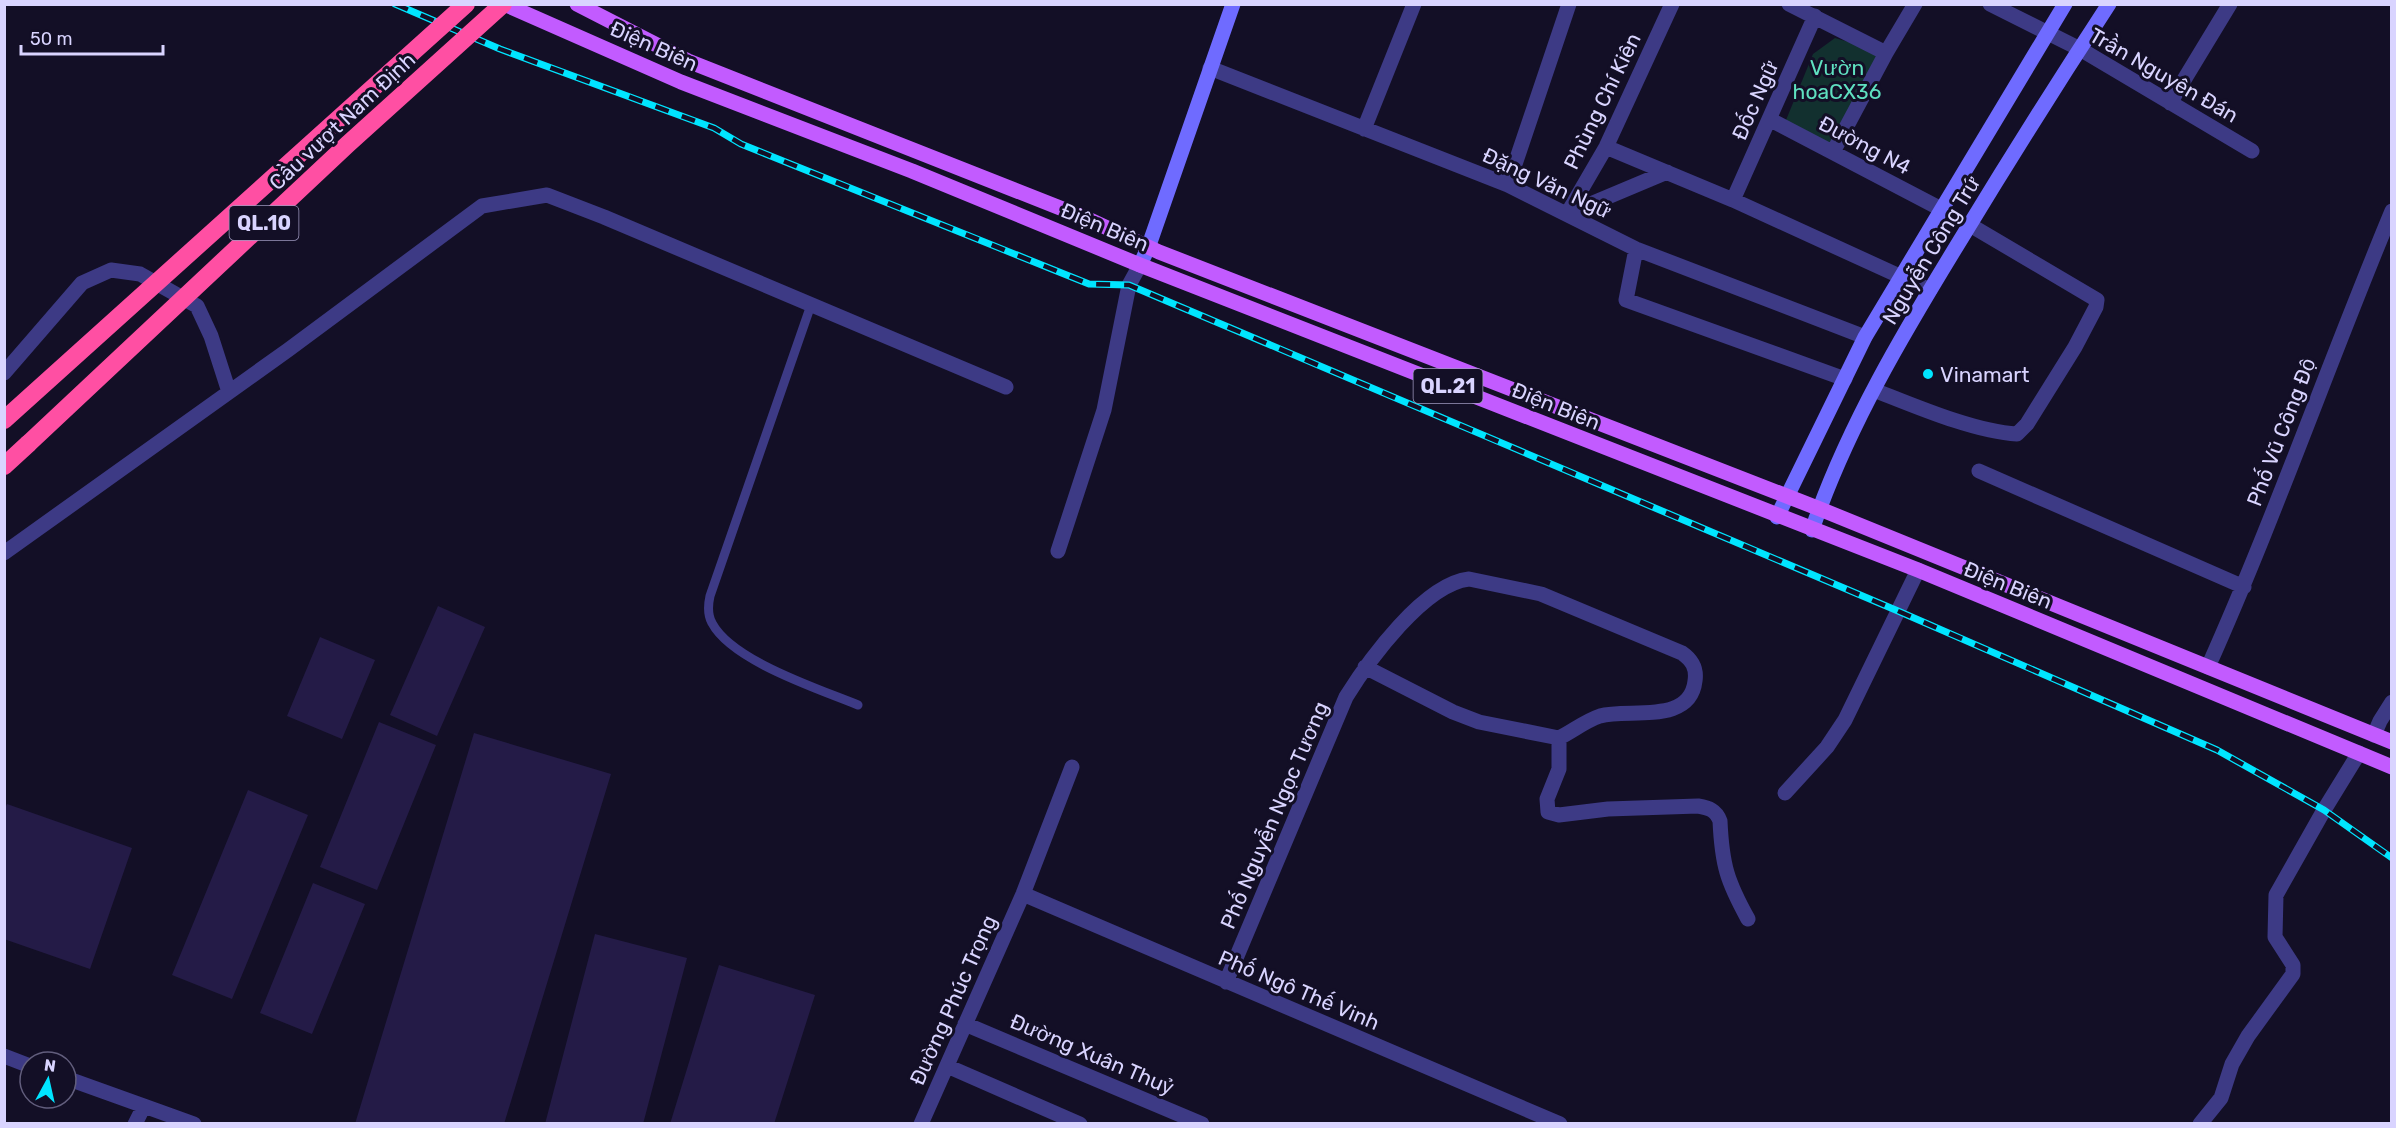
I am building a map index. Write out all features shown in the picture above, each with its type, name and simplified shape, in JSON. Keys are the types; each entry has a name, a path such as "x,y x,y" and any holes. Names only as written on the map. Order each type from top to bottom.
{"highway":[{"name":"Cầu vượt Nam Định","path":"4,420 466,4"},
{"name":"Cầu vượt Nam Định","path":"4,466 348,144 504,4"}],"main road":[{"name":"Điện Biên","path":"504,4 681,82 912,171 1140,265 1812,531 1918,570 2391,767"},
{"name":"Điện Biên","path":"577,4 688,61 1088,219 1148,248 1820,509 2391,742"}],"street":[{"path":"1058,550 1104,410 1129,285 1148,248 1233,4"},
{"path":"1364,129 1414,4"},
{"path":"1508,185 1569,4"},
{"name":"Phùng Chí Kiên","path":"1567,214 1605,147 1672,4"},
{"path":"1789,4 1886,53"},
{"path":"1833,152 1886,53 1916,4"},
{"name":"Trần Nguyên Đán","path":"1990,4 2080,49 2252,151"},
{"name":"Nguyễn Công Trứ","path":"1778,517 1865,337 2065,4"},
{"name":"Nguyễn Công Trứ","path":"1812,531 1874,390 1930,290 2109,4"},
{"path":"2170,103 2230,4"},
{"name":"Đốc Ngữ","path":"1733,200 1815,16"},
{"name":"Đặng Văn Ngữ","path":"1210,68 1508,185 1636,249 1865,337"},
{"name":"Đường N4","path":"1769,119 1941,209"},
{"path":"1605,147 1733,200 1930,290"},
{"path":"1567,214 1667,172"},
{"path":"4,553 229,393 482,206 547,195 1006,387"},
{"name":"Phố Vũ Công Độ","path":"2208,667 2244,587 2391,211"},
{"path":"1874,390 1926,410 2002,433 2017,434 2027,424 2076,347 2096,307 2097,300 1970,225"},
{"path":"1636,249 1626,300 1845,379"},
{"path":"4,373 82,283 111,270 140,274 197,306 211,336 229,393"},
{"path":"1979,471 2244,587"},
{"path":"1785,793 1827,747 1845,720 1918,570"},
{"name":"Phố Nguyễn Ngọc Tương","path":"1226,982 1346,698 1365,667 1399,627 1443,588 1458,580 1469,579 1541,594 1690,659 1695,668 1695,681 1691,694 1671,710 1662,713 1632,712 1602,716 1586,721 1559,738"},
{"path":"1365,667 1453,712 1479,722 1559,738 1559,769 1547,799 1548,812 1559,815 1608,809 1698,806 1709,808 1718,814 1724,869 1733,892 1748,919"},
{"path":"2374,735 2391,702"},
{"path":"2200,1124 2222,1098 2232,1064 2248,1036 2293,974 2293,965 2275,937 2276,895 2359,753"},
{"name":"Đường Phúc Trọng","path":"921,1124 1023,894 1072,767"},
{"name":"Phố Ngô Thế Vinh","path":"1023,894 1560,1124"},
{"name":"Đường Xuân Thuỷ","path":"965,1024 1203,1124"},
{"path":"947,1066 1080,1124"},
{"path":"78,1082 194,1124"},
{"path":"135,1124 144,1106"}],"lane":[{"path":"811,305 710,596 708,609 711,622 733,646 775,671 858,705"}],"green space":[{"name":"Vườn hoaCX36","path":"1835,38 1886,53 1833,152 1784,125 1813,54"}],"building":[{"path":"438,606 485,627 437,736 390,715"},
{"path":"320,637 375,660 342,739 287,716"},
{"path":"379,722 436,745 377,890 320,867"},
{"path":"474,733 611,774 504,1124 355,1124"},
{"path":"248,790 308,815 232,999 172,975"},
{"path":"7,804 132,848 90,969 4,939 4,810"},
{"path":"313,883 365,904 312,1034 260,1013"},
{"path":"595,934 687,958 643,1124 545,1124"},
{"path":"719,965 815,995 774,1124 670,1124"}],"railway":[{"path":"395,4 500,49 714,128 741,144 1089,284 1129,285 1898,611 2217,750 2324,810 2392,858"}],"place":[{"name":"Vinamart","path":"1928,374"}]}
